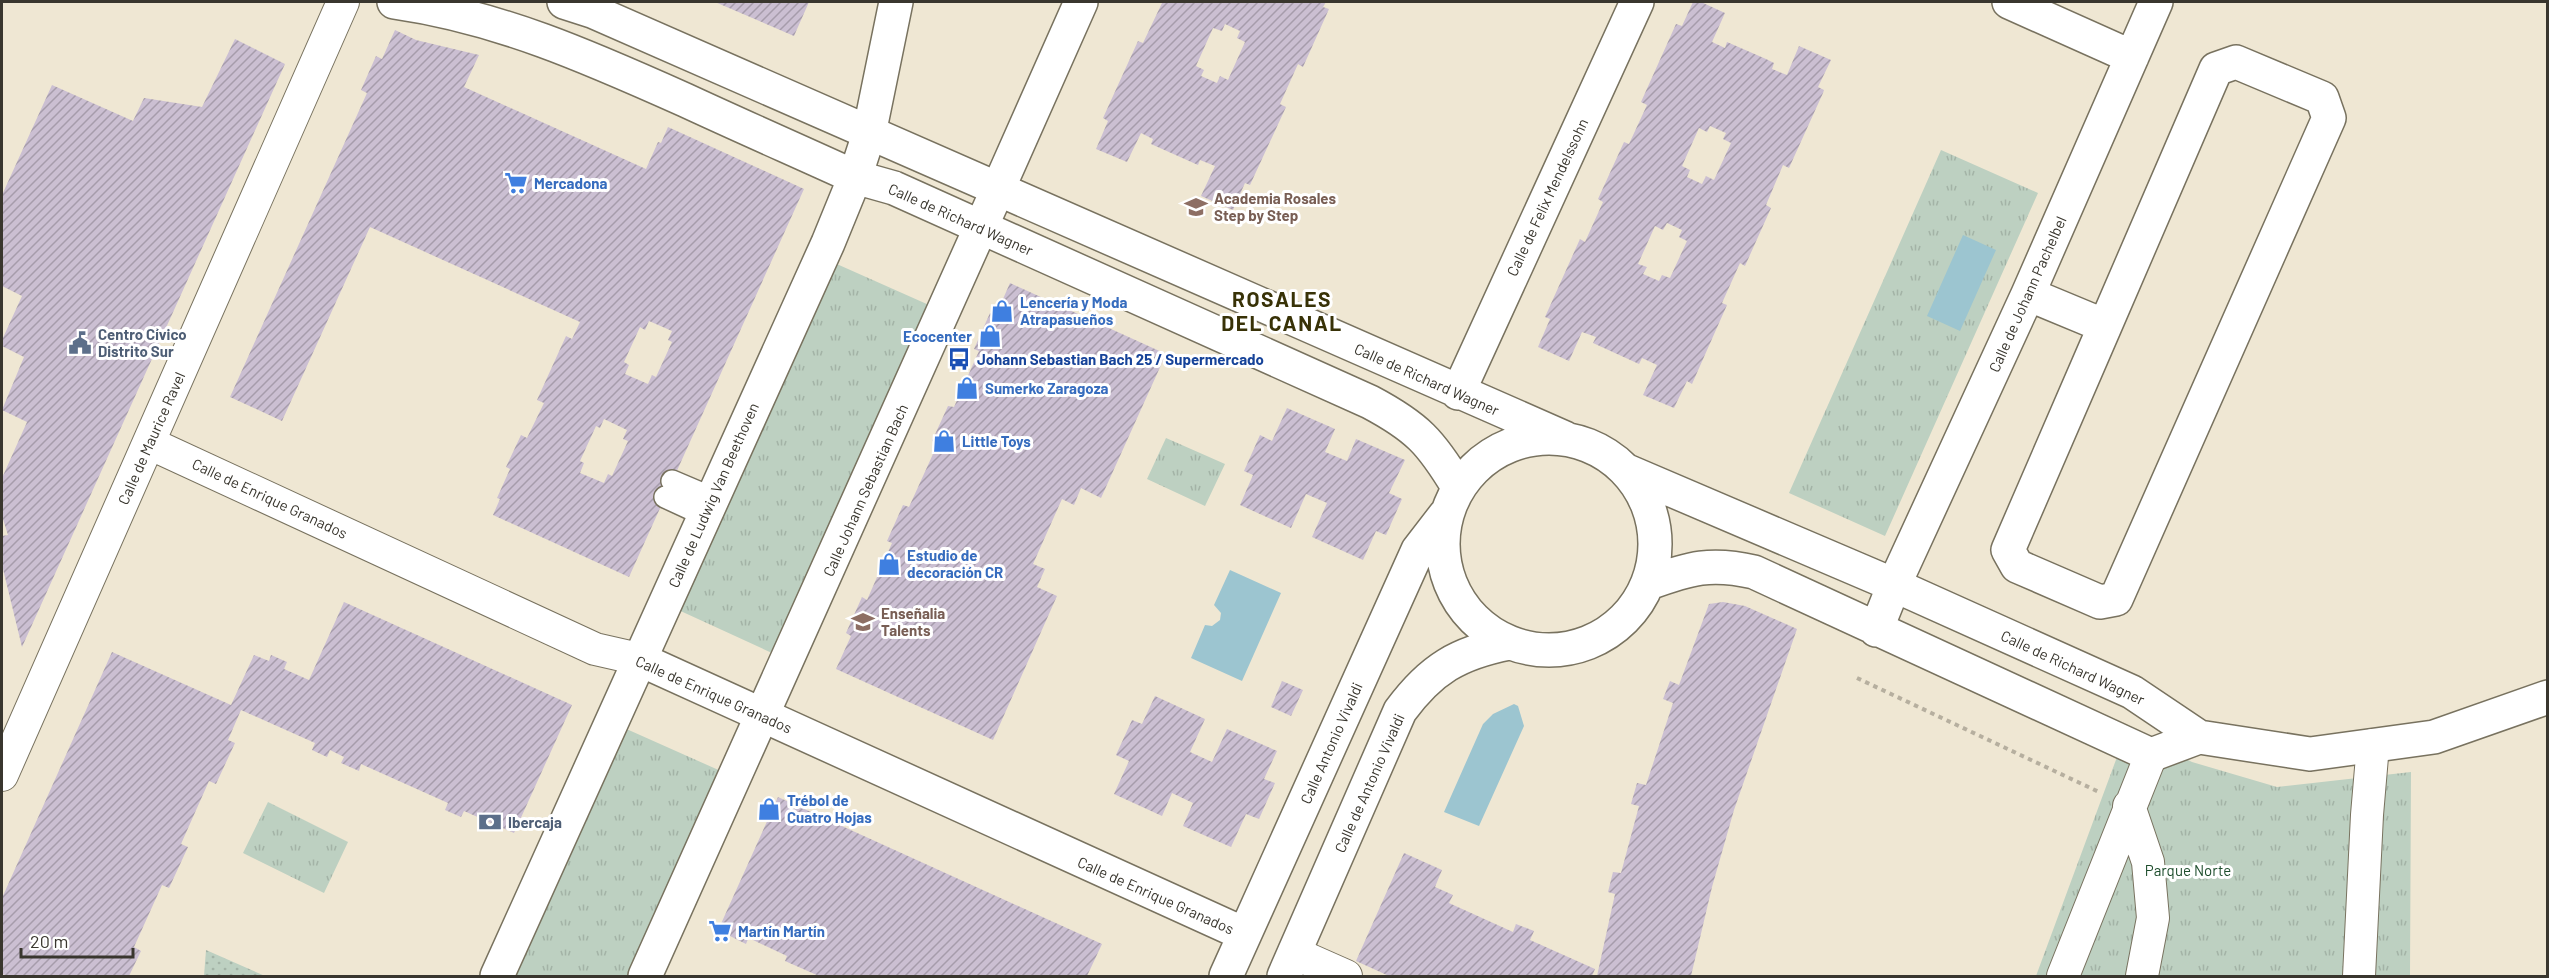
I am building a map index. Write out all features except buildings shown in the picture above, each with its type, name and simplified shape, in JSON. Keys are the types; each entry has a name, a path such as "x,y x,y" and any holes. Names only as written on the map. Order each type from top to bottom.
{"street":[{"name":"Calle de Maurice Ravel","path":"2,775 343,2"},
{"name":"Calle de Richard Wagner","path":"394,2 464,14 524,32 593,58 855,177 894,188 1390,413 1425,439 1452,501"},
{"name":"Calle de Richard Wagner","path":"564,2 592,11 1565,438"},
{"name":"Calle de Ludwig Van Beethoven","path":"497,976 828,243 855,177 869,134 896,2"},
{"name":"Calle Johann Sebastian Bach","path":"645,976 1082,2"},
{"name":"Calle de Felix Mendelssohn","path":"1458,393 1637,2"},
{"path":"2009,2 2132,57"},
{"name":"Calle de Johann Pachelbel","path":"1876,630 1893,585 2028,294 2157,2"},
{"path":"2236,62 2322,98 2329,118 2315,151 2116,598 2100,602 2018,566 2008,550 2105,326 2216,69 2236,62"},
{"path":"2028,294 2105,326"},
{"path":"1540,437 1565,438 1608,455 1627,471 1641,490 1651,511 1655,534 1655,557 1649,583 1636,606 1617,627 1593,642 1566,650 1537,650 1509,644 1486,631 1467,613 1453,592 1443,558 1442,541 1452,501 1480,463 1493,453 1516,442 1540,437"},
{"name":"Calle de Enrique Granados","path":"149,442 595,649 639,659 1244,934"},
{"name":"Calle de Richard Wagner","path":"1627,471 1893,585 2132,692 2199,737"},
{"name":"Calle Antonio Vivaldi","path":"1226,976 1418,550 1452,501"},
{"path":"1649,583 1706,566 1729,566 1754,572 1876,630 2151,754 2199,737 2310,754 2434,737 2547,697"},
{"name":"Calle de Antonio Vivaldi","path":"1289,965 1400,711 1416,689 1454,660 1481,649 1509,644"},
{"path":"2359,976 2373,745"},
{"path":"2062,976 2151,754"},
{"path":"2129,806 2148,862 2153,918 2142,976"},
{"path":"1289,965 1346,976"}],"lane":[{"path":"669,489 708,507"}],"path":[{"path":"1857,678 2129,806"}],"green space":[{"path":"1941,150 2038,193 1885,536 1789,493"},
{"path":"830,261 929,305 772,653 674,608"},
{"path":"1166,438 1225,464 1205,506 1147,479"},
{"path":"622,727 723,772 633,976 510,976"},
{"name":"Parque Norte","path":"2127,730 2192,762 2277,787 2411,772 2410,976 2036,976"},
{"path":"268,802 348,842 324,893 243,853"},
{"path":"206,950 265,976 204,976"}],"water":[{"path":"1963,235 1996,250 1960,331 1927,316"},
{"path":"1230,570 1281,593 1242,681 1191,658 1205,625 1212,626 1220,620 1221,613 1214,605"},
{"path":"1514,704 1518,706 1524,726 1479,826 1444,812 1483,724 1493,714"}],"place":[{"name":"Mercadona","path":"516,183"},
{"name":"Academia Rosales Step by Step","path":"1196,207"},
{"name":"Lencería y Moda Atrapasueños","path":"1002,311"},
{"name":"Ecocenter","path":"990,336"},
{"name":"Centro Cívico Distrito Sur","path":"80,343"},
{"name":"Johann Sebastian Bach 25 / Supermercado","path":"959,359"},
{"name":"Sumerko Zaragoza","path":"967,388"},
{"name":"Little Toys","path":"944,441"},
{"name":"Estudio de decoración CR","path":"889,564"},
{"name":"Enseñalia Talents","path":"863,622"},
{"name":"Trébol de Cuatro Hojas","path":"769,809"},
{"name":"Ibercaja","path":"490,822"},
{"name":"Martín Martín","path":"720,931"}],"district":[{"name":"ROSALES DEL CANAL","path":"1282,310"}]}
